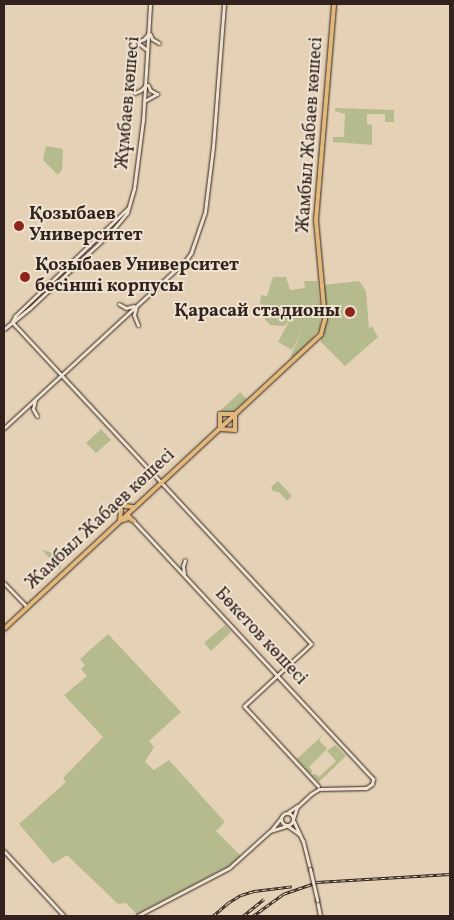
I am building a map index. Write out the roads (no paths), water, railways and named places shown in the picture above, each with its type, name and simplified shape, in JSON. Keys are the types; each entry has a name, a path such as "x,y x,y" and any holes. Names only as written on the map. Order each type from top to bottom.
{"main road":[{"name":"Жұмбаев көшесі","path":"4,329 131,203 145,103 150,4"},
{"path":"4,428 188,258 204,217 213,147 224,4"},
{"name":"Жамбыл Жабаев көшесі","path":"237,413 315,341 324,326 316,220 334,4"},
{"path":"148,53 151,46 160,44 152,39 149,31"},
{"path":"148,53 145,46 137,42 145,38 149,31"},
{"path":"145,103 149,97 157,94 150,90 147,82"},
{"path":"145,103 142,96 135,93 143,89 147,82"},
{"path":"119,304 127,308 139,303"},
{"path":"138,325 134,313 139,303"},
{"path":"12,322 311,644 244,706 318,786"},
{"path":"36,399 33,410 36,416"},
{"path":"218,430 220,414 237,413"},
{"path":"218,430 235,430 233,422 237,413"},
{"path":"218,430 237,413"},
{"name":"Жамбыл Жабаев көшесі","path":"4,629 218,430"},
{"path":"118,522 121,514 118,505 127,508 136,506"},
{"path":"134,521 132,515 136,506"},
{"name":"Бөкетов көшесі","path":"127,514 373,779 372,784 368,787 319,789 311,794"},
{"path":"118,522 128,518 134,521"},
{"path":"185,576 183,567 186,560"},
{"path":"4,583 27,607"},
{"path":"270,831 291,824 297,807 318,786"},
{"path":"137,916 229,868 270,831 281,818 318,786"},
{"path":"287,813 294,819 303,840 320,916"},
{"path":"281,818 281,822 296,830 303,840"},
{"path":"4,851 64,916"}],"railway":[{"path":"253,916 283,894 317,882 450,874"},
{"path":"213,916 241,895 254,891 292,886"},
{"path":"243,916 264,899"}],"place":[{"name":"Қозыбаев Университет","path":"19,226"},
{"name":"Қозыбаев Университет бесінші корпусы","path":"25,277"},
{"name":"Қарасай стадионы","path":"350,312"}]}
